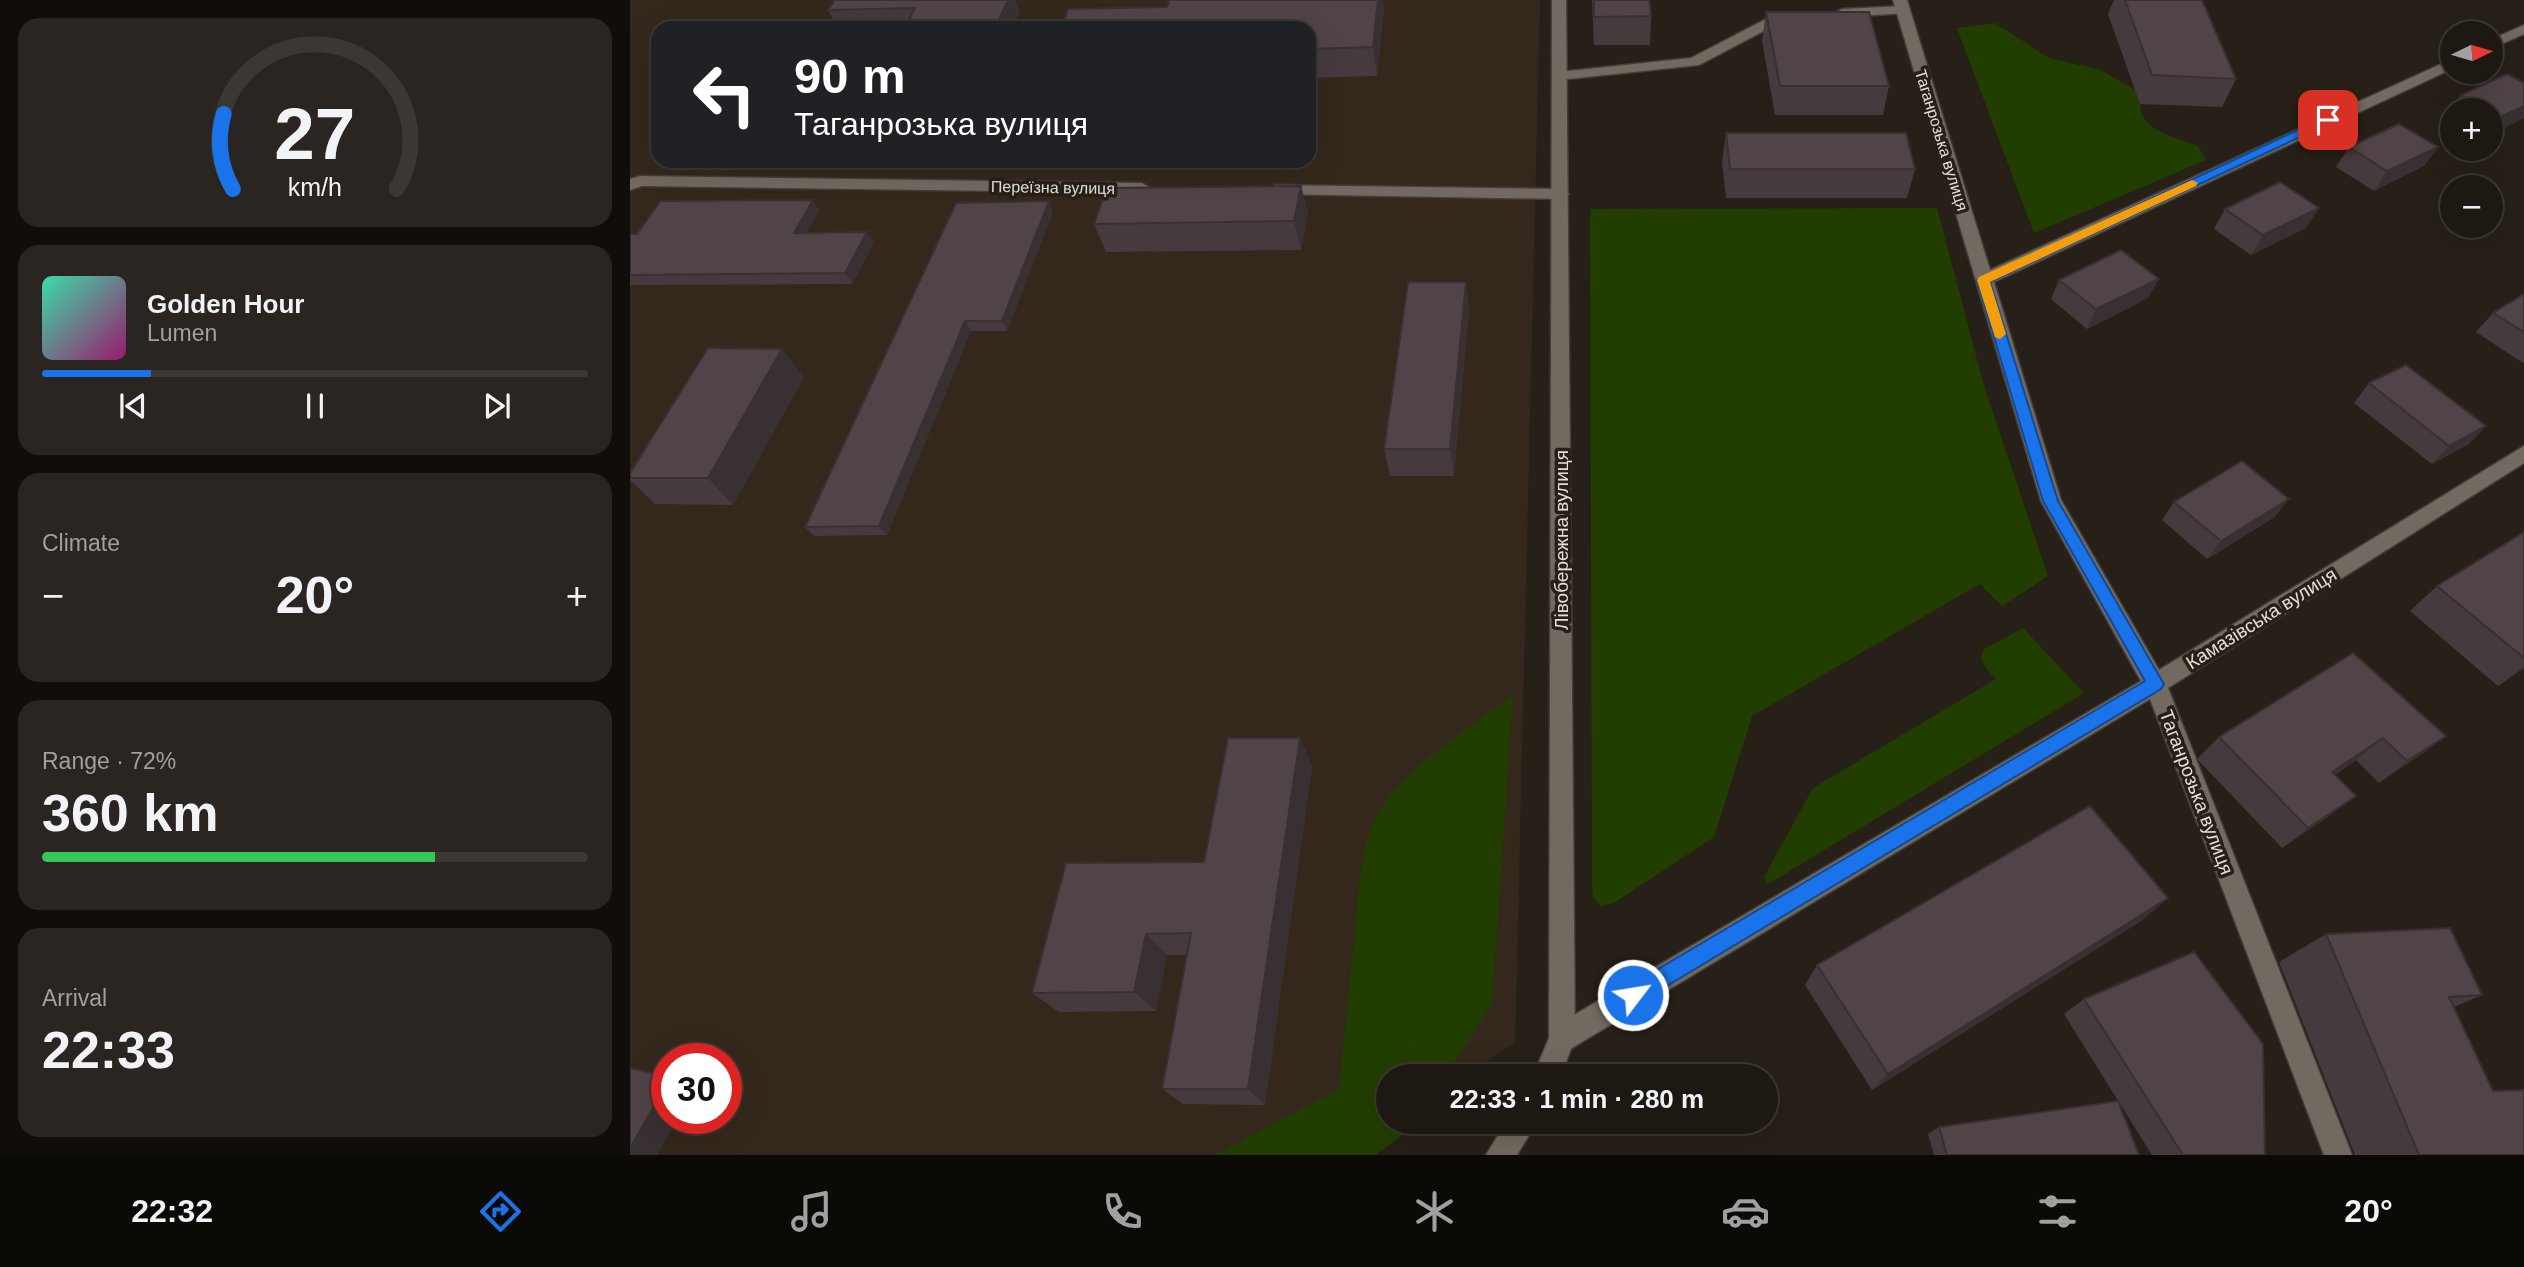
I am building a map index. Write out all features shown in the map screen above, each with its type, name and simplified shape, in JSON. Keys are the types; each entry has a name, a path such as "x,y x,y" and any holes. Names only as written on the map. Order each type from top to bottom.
{"street":[{"name":"Лівобережна вулиця","path":"1552,1064 1562,1038 1559,0"},
{"path":"1826,14 1902,5"},
{"name":"Таганрозька вулиця","path":"1902,5 2050,501 2155,684 2338,1155"},
{"path":"1559,76 1694,62 1773,21 1800,16"},
{"path":"2503,39 2524,29"},
{"path":"1983,280 2440,69"},
{"name":"Переїзна вулиця","path":"630,185 640,181 1156,188"},
{"path":"1254,190 1561,194"},
{"name":"Камазівська вулиця","path":"1562,1038 2155,684 2524,453"},
{"path":"1500,1155 1515,1134"}],"shaded area":[{"path":"630,0 1540,0 1515,1042 1483,1064 1376,1064 1376,1133 1352,1155 630,1155"}],"green space":[{"path":"1995,23 2049,58 2101,70 2142,94 2140,106 2148,124 2156,130 2198,146 2206,160 2034,233 1957,28"},
{"path":"1937,208 1984,386 2048,576 2002,606 1980,584 1752,716 1714,837 1614,903 1600,906 1593,897 1592,884 1590,209"},
{"path":"2023,628 2084,693 1768,884 1764,877 1813,788 1996,679 1981,658 1984,649"},
{"path":"1513,695 1492,1003 1453,1064 1376,1064 1376,1134 1404,1134 1375,1155 1215,1155 1339,1089 1361,868 1373,825 1392,794 1407,778 1459,734"}],"building":[{"path":"835,0 1008,0 998,21 908,21 915,8 828,10"},
{"path":"1169,0 1378,0 1373,47 1316,49 1316,21 1064,21 1068,9 1167,7"},
{"path":"1594,0 1649,0 1651,16 1594,17"},
{"path":"2125,0 2202,0 2236,79 2152,75"},
{"path":"1766,12 1869,12 1889,86 1780,86"},
{"path":"2507,74 2524,83 2524,106 2503,116 2503,98 2466,98 2461,95 2485,84 2503,84 2503,76"},
{"path":"2399,124 2438,147 2387,171 2349,147"},
{"path":"1726,133 1906,133 1915,169 1730,169"},
{"path":"2280,182 2319,208 2263,235 2225,209"},
{"path":"1301,186 1294,221 1094,224 1107,188"},
{"path":"813,200 794,233 867,232 845,273 630,275 630,234 637,234 660,201"},
{"path":"1049,201 1002,321 965,321 879,526 805,527 956,203"},
{"path":"2121,250 2159,279 2096,309 2059,280"},
{"path":"1408,282 1466,282 1450,449 1384,449"},
{"path":"2524,294 2524,332 2493,313"},
{"path":"708,348 782,349 708,478 630,478 630,473"},
{"path":"2406,365 2486,426 2449,446 2369,383"},
{"path":"2242,461 2289,499 2221,541 2174,502"},
{"path":"2524,532 2524,658 2437,586"},
{"path":"2353,653 2446,736 2407,761 2383,738 2332,772 2356,796 2308,828 2219,737"},
{"path":"1228,738 1300,738 1248,1089 1162,1089 1191,933 1146,934 1134,992 1032,993 1066,863 1204,862"},
{"path":"2090,806 2168,898 1888,1074 1817,965"},
{"path":"2450,928 2482,995 2449,997 2493,1091 2524,1090 2524,1155 2419,1155 2326,934"},
{"path":"2194,952 2263,1044 2265,1155 2183,1155 2084,999"},
{"path":"630,1068 651,1073 651,1112 630,1148"},
{"path":"2118,1101 2139,1155 1947,1155 1939,1127"}],"slow traffic":[{"path":"2000,334 1983,280 2192,183"}],"route":[{"path":"1633,995 2155,684 2050,501 1983,280 2328,120"}]}
